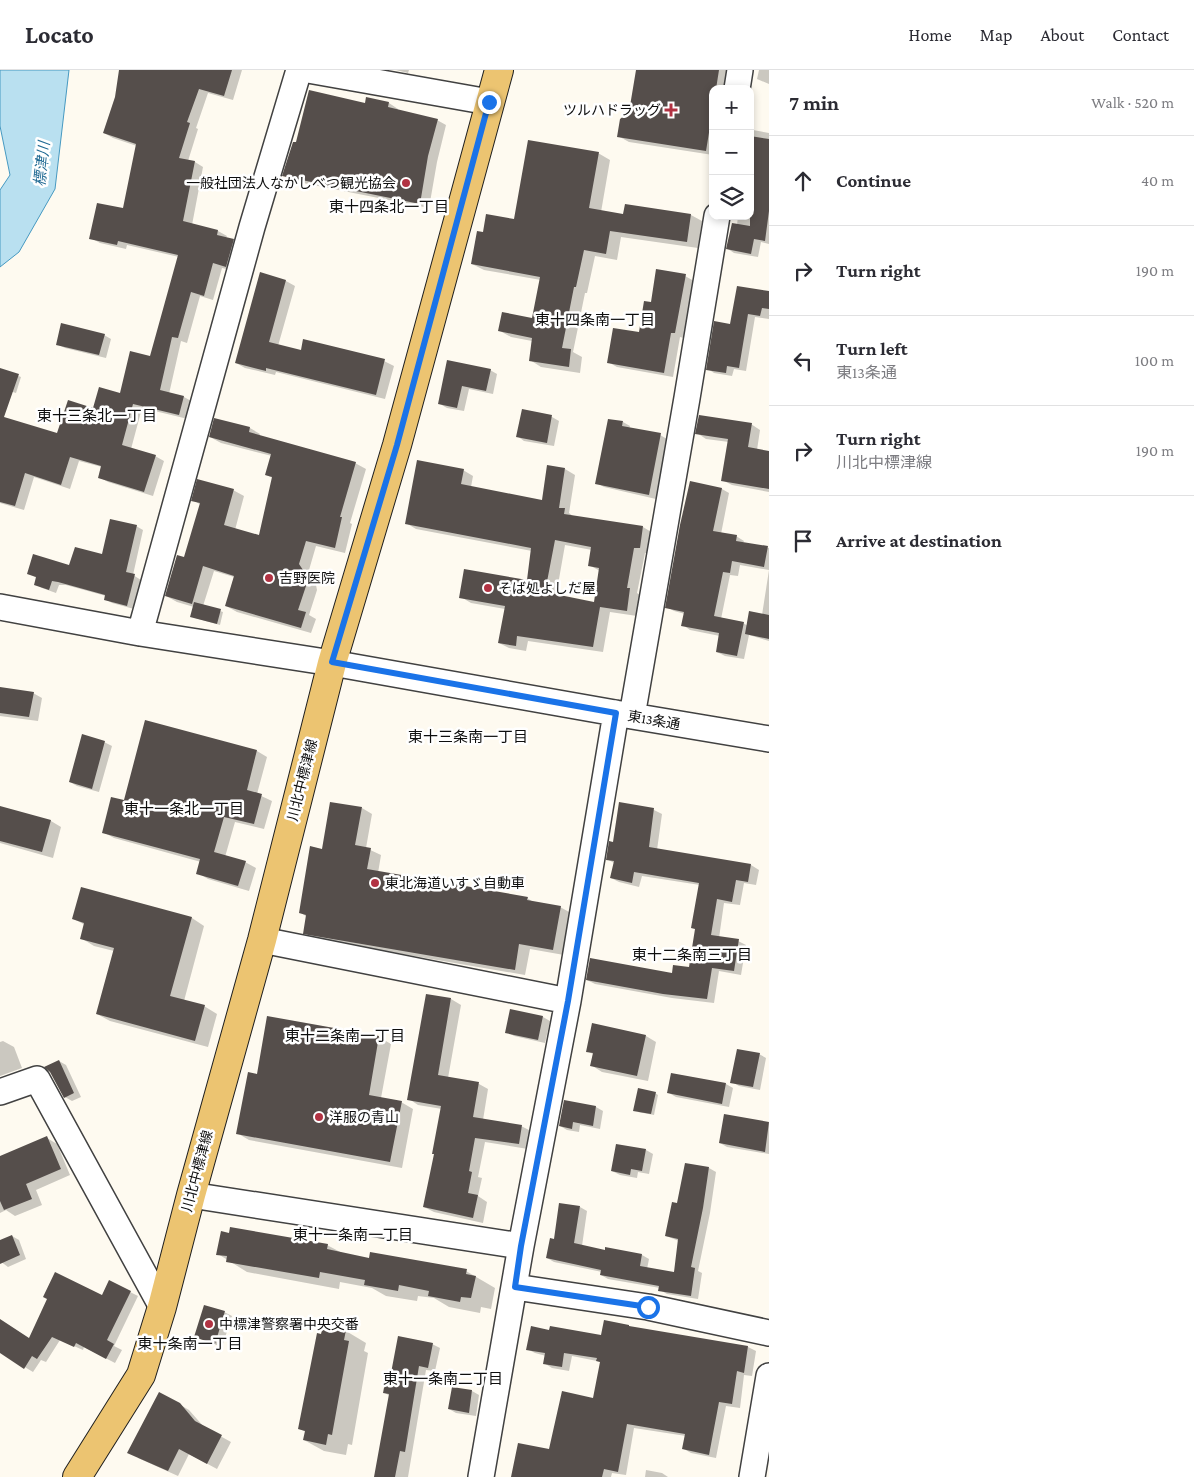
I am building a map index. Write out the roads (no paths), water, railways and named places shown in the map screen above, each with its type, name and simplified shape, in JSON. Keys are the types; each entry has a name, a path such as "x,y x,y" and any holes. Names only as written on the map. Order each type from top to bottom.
{"main road":[{"name":"川北中標津線","path":"77,1477 141,1375 162,1307 262,940 332,662 397,445 498,70"}],"street":[{"path":"140,633 252,227 299,70"},
{"path":"308,70 489,102"},
{"path":"738,85 740,70"},
{"path":"481,1477 521,1246 689,388 716,220"},
{"name":"東13条通","path":"0,607 140,633 332,662 624,715 769,739"},
{"path":"262,940 568,1001"},
{"path":"0,1092 37,1079 162,1307"},
{"path":"191,1195 521,1246"},
{"path":"515,1287 648,1307 769,1332"},
{"path":"752,1477 769,1376"}],"water":[{"name":"標津川","path":"0,70 69,70 55,189 19,252 0,267 0,190 10,175 0,126"}],"place":[{"name":"ツルハドラッグ","path":"671,110"},
{"name":"一般社団法人なかしべつ観光協会","path":"406,183"},
{"name":"吉野医院","path":"269,578"},
{"name":"そば処よしだ屋","path":"488,588"},
{"name":"東北海道いすゞ自動車","path":"375,883"},
{"name":"洋服の青山","path":"319,1117"},
{"name":"中標津警察署中央交番","path":"209,1324"}],"district":[{"name":"東十四条北一丁目","path":"389,207"},
{"name":"東十四条南一丁目","path":"595,320"},
{"name":"東十三条北一丁目","path":"97,416"},
{"name":"東十三条南一丁目","path":"468,737"},
{"name":"東十一条北一丁目","path":"184,809"},
{"name":"東十二条南三丁目","path":"692,955"},
{"name":"東十二条南一丁目","path":"345,1036"},
{"name":"東十一条南一丁目","path":"353,1235"},
{"name":"東十条南一丁目","path":"190,1344"},
{"name":"東十一条南二丁目","path":"443,1379"}]}
